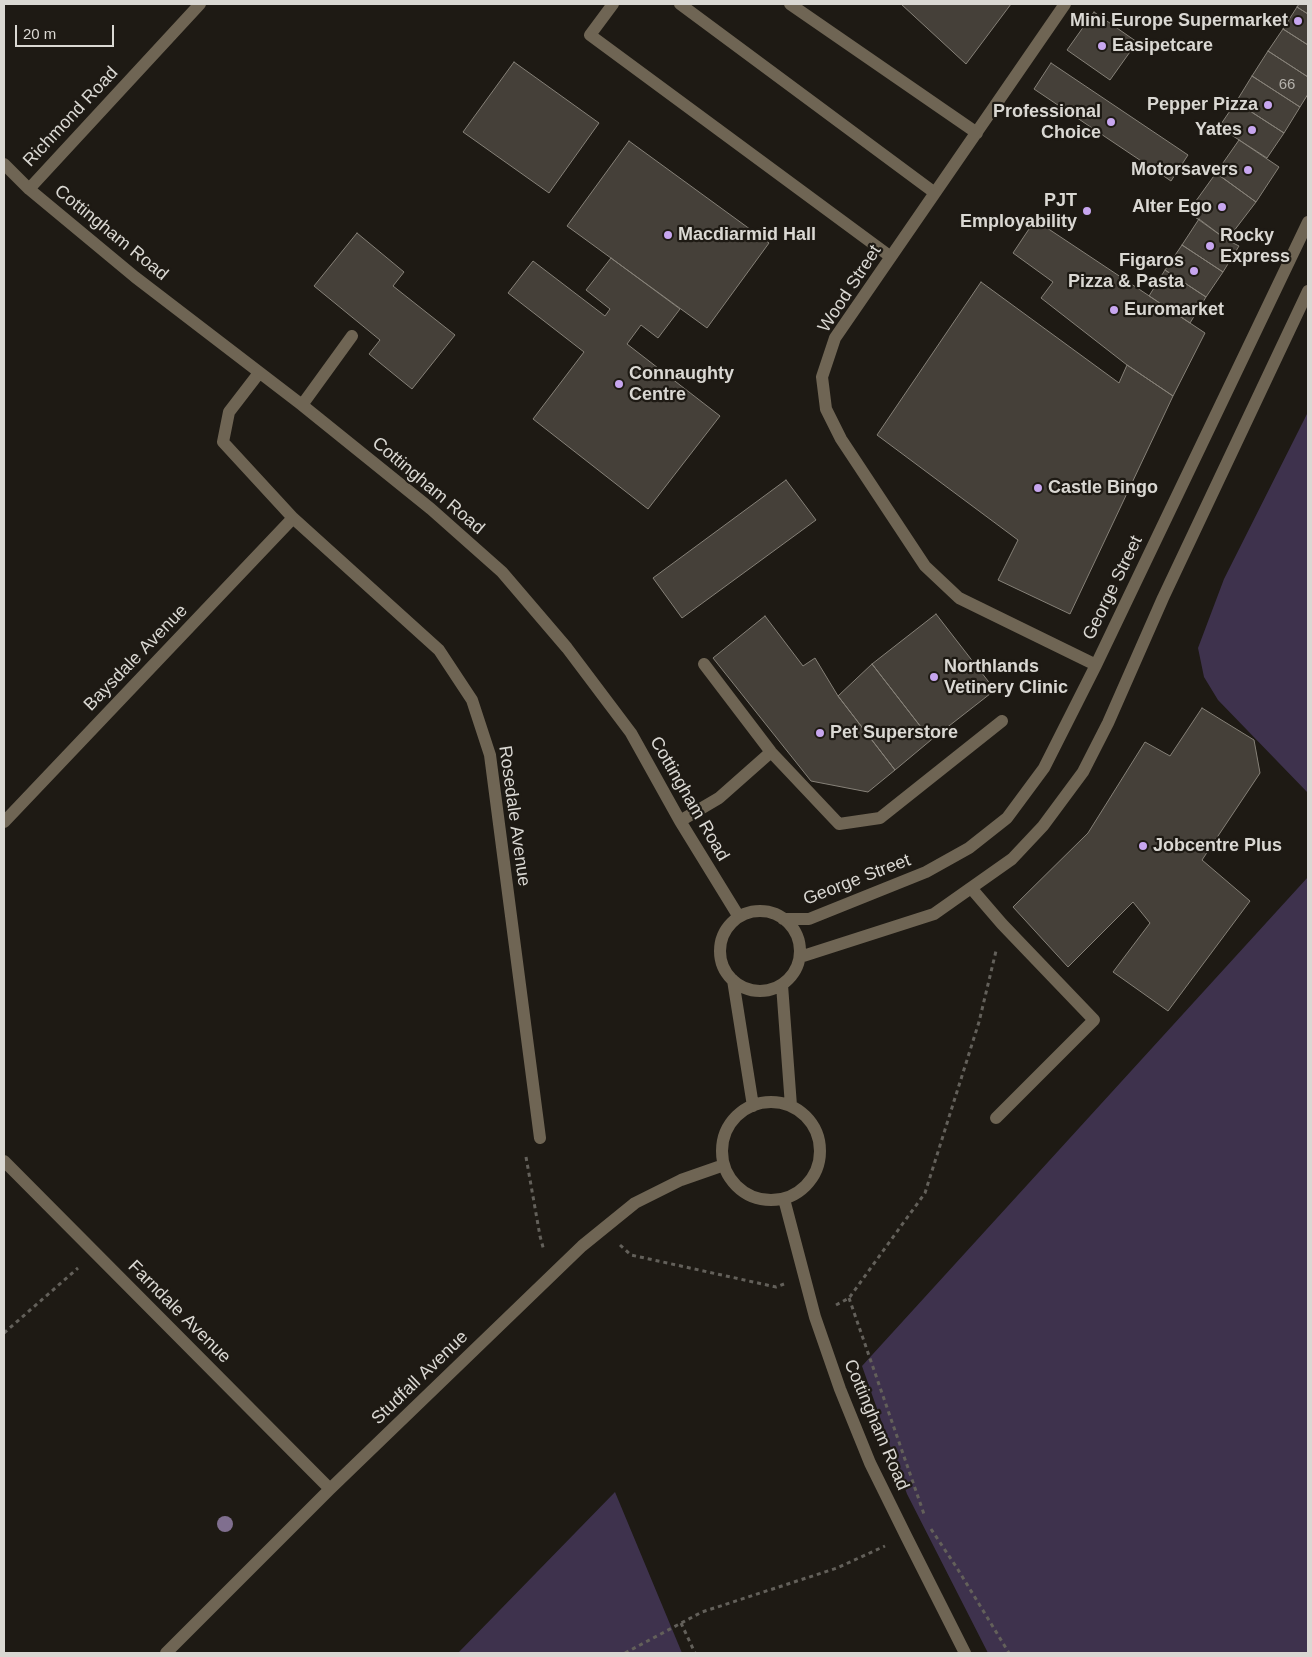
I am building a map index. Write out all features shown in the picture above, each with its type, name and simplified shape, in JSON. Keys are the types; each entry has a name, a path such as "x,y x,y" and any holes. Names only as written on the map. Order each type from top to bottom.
{"street":[{"name":"Richmond Road","path":"29,189 200,4"},
{"path":"613,4 590,35 891,257"},
{"path":"680,4 935,193"},
{"path":"790,4 977,133"},
{"name":"Wood Street","path":"1065,4 835,338 822,377 826,409 841,439 925,566 959,598 1096,665"},
{"name":"Cottingham Road","path":"4,164 29,189 135,277 259,374 302,405 431,509 502,572 567,648 631,733 680,821 739,918"},
{"name":"George Street","path":"783,919 809,919 926,872 969,848 1007,818 1044,768 1096,665 1308,222"},
{"path":"800,957 934,914 1012,859 1043,826 1083,772 1108,723 1163,598 1308,291"},
{"path":"302,405 352,336"},
{"name":"Rosedale Avenue","path":"259,374 229,412 222,442 293,518 439,650 472,700 490,755 540,1138"},
{"name":"Baysdale Avenue","path":"4,822 293,518"},
{"path":"704,664 771,752 839,824 880,818 1002,721"},
{"path":"680,821 719,798 771,752"},
{"path":"971,888 1002,924 1094,1020 996,1118"},
{"path":"754,912 769,912 783,919 794,929 799,942 800,957 797,968 791,978 782,985 770,990 756,991 743,988 725,971 721,960 720,947 723,936 730,925 739,918 754,912"},
{"path":"733,980 753,1106"},
{"path":"782,985 791,1106"},
{"path":"766,1102 791,1106 803,1114 813,1126 819,1140 820,1155 817,1170 809,1183 798,1193 784,1199 768,1201 754,1198 740,1190 730,1178 724,1165 722,1150 728,1130 741,1113 753,1106 766,1102"},
{"name":"Farndale Avenue","path":"4,1160 330,1489"},
{"name":"Studfall Avenue","path":"166,1653 330,1489 582,1246 635,1203 681,1180 724,1165"},
{"name":"Cottingham Road","path":"784,1199 815,1317 870,1463 965,1653"}],"path":[{"path":"815,1317 849,1298 925,1192 979,1022 1002,924"},
{"path":"540,1138 524,1146 540,1236 552,1276"},
{"path":"604,1229 631,1255 776,1287 805,1278"},
{"path":"4,1333 96,1253"},
{"path":"849,1298 928,1524 1010,1653"},
{"path":"625,1653 711,1609 837,1568 906,1536"},
{"path":"682,1623 695,1653"}],"shaded area":[{"path":"1308,412 1308,793 1218,700 1204,677 1198,648 1224,579"},
{"path":"1308,877 1308,1653 988,1653 907,1494 862,1366"},
{"path":"615,1492 682,1653 458,1653"}],"building":[{"path":"901,4 1011,4 966,64"},
{"path":"1299,4 1308,4 1308,14 1297,7"},
{"name":"Mini Europe Supermarket","path":"1297,7 1308,14 1308,45 1283,29"},
{"name":"Easipetcare","path":"1094,12 1137,42 1110,80 1067,50"},
{"path":"1283,29 1308,45 1308,77 1268,51"},
{"path":"1268,51 1308,77 1308,94 1300,107 1252,76"},
{"path":"514,62 599,123 549,193 463,132"},
{"name":"Professional Choice","path":"1051,63 1188,155 1171,181 1034,89"},
{"name":"Pepper Pizza","path":"1252,76 1300,107 1284,133 1236,102"},
{"name":"Yates","path":"1236,102 1284,133 1267,158 1219,127"},
{"name":"Motorsavers","path":"1239,140 1279,167 1256,202 1216,173"},
{"name":"Macdiarmid Hall","path":"629,141 769,243 707,328 567,226"},
{"name":"Alter Ego","path":"1216,173 1256,202 1227,240 1188,212"},
{"name":"Rocky Express","path":"1199,219 1227,240 1239,246 1223,272 1182,245"},
{"name":"Euromarket","path":"1035,220 1205,333 1173,396 1127,365 1041,298 1053,282 1013,253"},
{"path":"357,233 404,272 393,286 455,335 412,389 369,354 380,340 314,286"},
{"name":"Figaros Pizza & Pasta","path":"1182,245 1223,272 1206,297 1165,270"},
{"name":"Connaughty Centre","path":"611,258 680,309 658,338 641,325 627,344 720,416 648,509 533,419 584,352 508,293 533,261 605,316 610,309 586,290"},
{"path":"1165,270 1206,297 1190,323 1149,296"},
{"name":"Castle Bingo","path":"981,282 1119,383 1127,365 1173,396 1070,614 998,580 1018,540 877,435"},
{"path":"786,480 816,520 682,618 653,578"},
{"name":"Northlands Vetinery Clinic","path":"936,614 995,690 931,740 872,664"},
{"name":"Pet Superstore","path":"765,616 803,666 815,658 838,696 895,770 868,792 811,781 713,658"},
{"path":"872,664 931,740 895,770 838,696"},
{"name":"Jobcentre Plus","path":"1202,708 1254,740 1260,773 1202,860 1250,901 1168,1011 1113,972 1150,923 1133,902 1068,967 1013,907 1088,833 1145,742 1170,756"}],"place":[{"name":"Mini Europe Supermarket","path":"1298,21"},
{"name":"Easipetcare","path":"1102,46"},
{"name":"Pepper Pizza","path":"1268,105"},
{"name":"Professional Choice","path":"1111,122"},
{"name":"Yates","path":"1252,130"},
{"name":"Motorsavers","path":"1248,170"},
{"name":"Alter Ego","path":"1222,207"},
{"name":"PJT Employability","path":"1087,211"},
{"name":"Macdiarmid Hall","path":"668,235"},
{"name":"Rocky Express","path":"1210,246"},
{"name":"Figaros Pizza & Pasta","path":"1194,271"},
{"name":"Euromarket","path":"1114,310"},
{"name":"Connaughty Centre","path":"619,384"},
{"name":"Castle Bingo","path":"1038,488"},
{"name":"Northlands Vetinery Clinic","path":"934,677"},
{"name":"Pet Superstore","path":"820,733"},
{"name":"Jobcentre Plus","path":"1143,846"}]}
